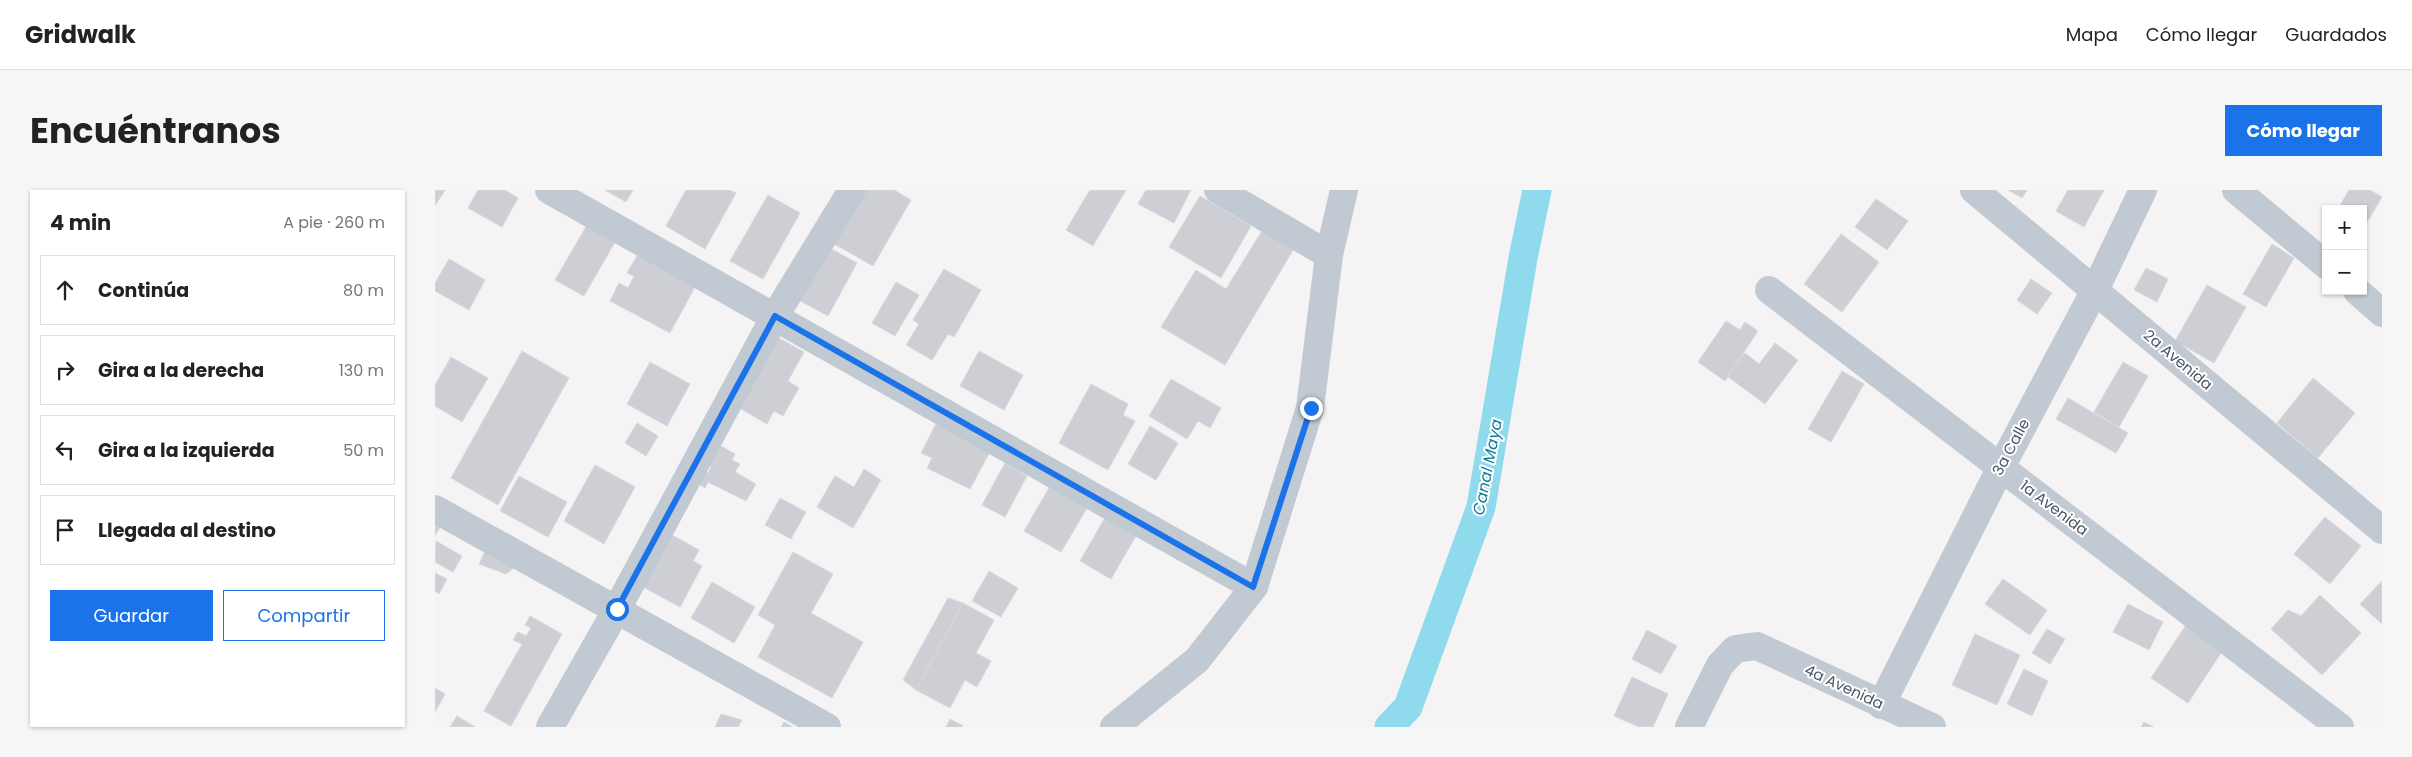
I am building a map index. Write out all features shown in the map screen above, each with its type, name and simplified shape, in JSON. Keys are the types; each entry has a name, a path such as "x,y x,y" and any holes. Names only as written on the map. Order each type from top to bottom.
{"street":[{"path":"549,190 1253,587"},
{"path":"550,727 617,609 775,316 852,190"},
{"path":"1218,190 1329,255"},
{"path":"1114,727 1197,660 1253,587 1311,408 1329,255 1344,190"},
{"name":"2a Avenida","path":"1974,190 2382,530"},
{"name":"3a Calle","path":"1881,705 2001,467 2095,290 2143,190"},
{"path":"2236,190 2322,262"},
{"name":"1a Avenida","path":"1769,290 2340,727"},
{"path":"2362,295 2382,313"},
{"path":"435,510 617,609 827,727"},
{"name":"4a Avenida","path":"1689,727 1720,666 1735,649 1757,646 1932,727"}],"building":[{"path":"435,190 445,190 435,206"},
{"path":"478,190 505,190 518,198 502,227 468,208"},
{"path":"605,190 633,190 626,202"},
{"path":"686,190 730,190 736,193 705,249 666,226"},
{"path":"857,190 894,190 911,200 873,266 829,241"},
{"path":"1090,190 1126,190 1093,246 1066,230"},
{"path":"1146,190 1191,190 1174,223 1138,204"},
{"path":"2008,190 2027,190 2022,198"},
{"path":"2068,190 2104,190 2084,227 2056,211"},
{"path":"2349,190 2370,190 2382,197 2367,222 2367,205 2340,205"},
{"path":"768,195 800,213 763,279 730,261"},
{"path":"1200,196 1251,226 1221,278 1169,247"},
{"path":"1876,199 1908,221 1887,250 1855,227"},
{"path":"591,218 619,235 584,296 555,280"},
{"path":"1265,226 1296,245 1225,365 1161,327 1196,270 1226,289"},
{"path":"1841,234 1879,262 1842,312 1804,284"},
{"path":"2272,244 2294,258 2266,307 2243,294"},
{"path":"826,246 857,263 828,316 797,299"},
{"path":"638,254 696,285 670,333 610,301 619,283 628,288 634,276 627,273"},
{"path":"449,259 485,280 469,310 435,291 435,283"},
{"path":"2146,268 2168,279 2157,302 2134,290"},
{"path":"944,269 981,290 954,337 948,334 932,360 906,345 919,324 913,320"},
{"path":"2031,279 2052,293 2037,314 2017,300"},
{"path":"896,282 919,295 895,336 872,323"},
{"path":"2207,285 2246,307 2214,363 2175,341"},
{"path":"1726,321 1740,330 1745,322 1758,331 1725,381 1698,362"},
{"path":"775,336 804,352 788,381 799,388 783,416 774,411 767,424 736,406"},
{"path":"1775,343 1798,360 1765,404 1727,376 1745,353 1759,364"},
{"path":"522,351 569,378 498,505 451,478"},
{"path":"979,351 1023,375 1004,410 960,386"},
{"path":"451,357 488,378 462,422 435,406 435,385"},
{"path":"650,362 690,384 667,426 627,404"},
{"path":"2123,362 2148,376 2119,427 2094,412"},
{"path":"1842,371 1864,384 1831,442 1808,429"},
{"path":"2313,378 2355,413 2318,458 2277,423"},
{"path":"1171,379 1221,408 1210,428 1198,421 1187,439 1149,416"},
{"path":"1091,384 1128,404 1123,415 1135,421 1108,470 1059,443"},
{"path":"2068,398 2128,433 2116,453 2056,419"},
{"path":"938,420 992,448 970,489 927,468 932,458 921,453"},
{"path":"637,423 658,436 646,456 625,443"},
{"path":"1150,426 1178,443 1156,480 1128,464"},
{"path":"714,442 735,454 732,460 740,464 735,472 756,484 746,501 708,482 705,488 693,481 699,469 708,473 711,467 702,463"},
{"path":"1005,463 1027,476 1005,517 982,505"},
{"path":"595,465 635,487 604,544 564,521"},
{"path":"864,469 881,480 853,528 817,507 835,476 854,487"},
{"path":"519,476 567,502 548,537 500,511"},
{"path":"1053,481 1090,503 1061,552 1024,531"},
{"path":"780,498 806,512 791,539 765,525"},
{"path":"1106,516 1137,534 1111,579 1080,561"},
{"path":"2325,517 2361,546 2330,584 2294,554"},
{"path":"435,519 442,524 435,536"},
{"path":"672,535 699,550 693,561 702,566 680,607 643,587"},
{"path":"436,541 462,556 453,572 435,562"},
{"path":"487,547 518,565 506,574 479,564"},
{"path":"793,552 833,574 811,613 863,642 832,698 758,657 775,625 758,615"},
{"path":"989,571 1018,588 1001,617 972,601"},
{"path":"435,573 447,579 439,594 435,591"},
{"path":"2003,579 2047,610 2030,635 1985,604"},
{"path":"2382,581 2382,624 2360,604"},
{"path":"712,582 755,607 734,643 691,618"},
{"path":"2320,595 2361,633 2322,675 2271,629 2288,610 2301,616"},
{"path":"948,598 963,603 916,690 903,680"},
{"path":"963,603 994,620 976,653 991,661 977,687 965,680 950,708 916,690"},
{"path":"2128,604 2163,622 2149,650 2113,632"},
{"path":"530,616 562,634 511,726 484,711 522,644 513,640 518,632 526,636 531,628 525,625"},
{"path":"2186,625 2223,650 2188,703 2151,678"},
{"path":"2047,629 2065,639 2050,664 2032,653"},
{"path":"1647,630 1677,646 1661,674 1632,659"},
{"path":"1975,634 2020,655 1997,705 1952,685"},
{"path":"2024,669 2048,681 2032,716 2007,704"},
{"path":"1632,677 1668,694 1653,727 1639,727 1614,716"},
{"path":"435,688 445,694 435,712"},
{"path":"721,714 742,720 738,727 715,727"},
{"path":"457,716 475,727 450,727"},
{"path":"950,719 963,726 946,727"},
{"path":"784,722 793,727 781,727"},
{"path":"2144,722 2154,727 2141,727"}],"waterway":[{"name":"Canal Maya","path":"1389,727 1408,707 1481,507 1523,258 1537,190"}],"route":[{"path":"617,609 775,316 1253,587 1311,408"}]}
